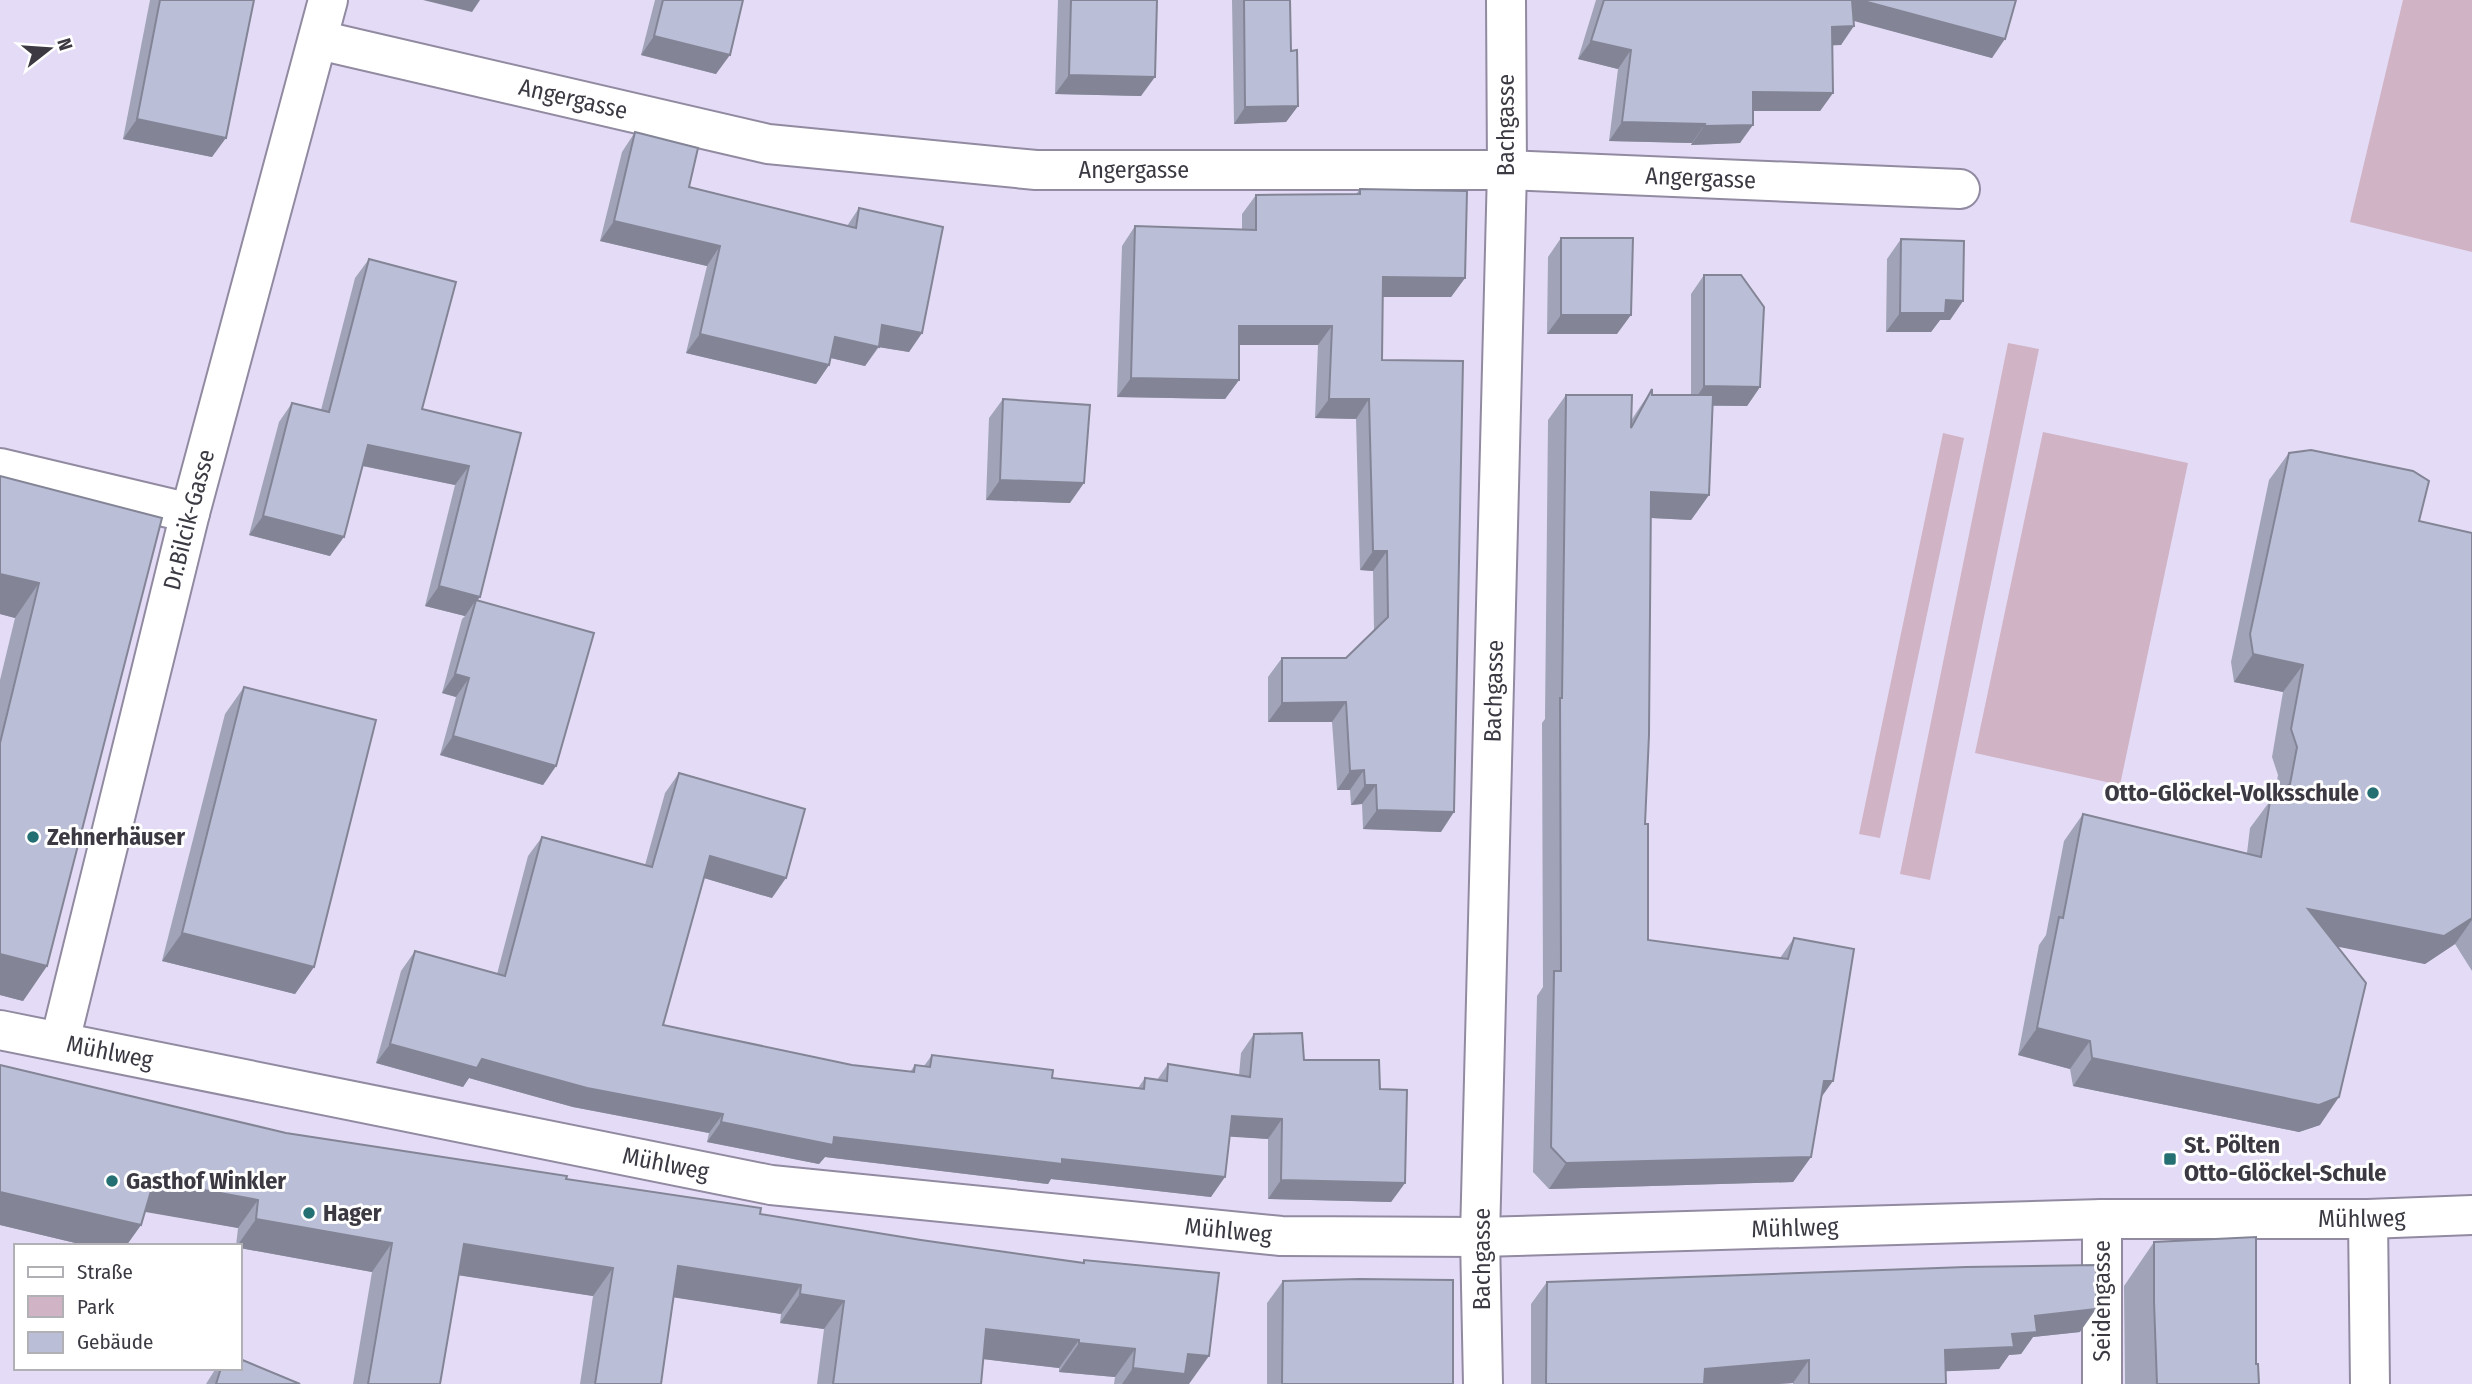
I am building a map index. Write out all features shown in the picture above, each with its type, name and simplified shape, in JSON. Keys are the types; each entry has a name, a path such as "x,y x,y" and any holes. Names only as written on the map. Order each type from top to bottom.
{"street":[{"name":"Dr.Bilcik-Gasse","path":"60,1041 190,513 328,0"},
{"name":"Bachgasse","path":"1483,1384 1480,1237 1507,170 1506,0"},
{"name":"Angergasse","path":"319,40 768,144 1036,170 1507,170 1960,189"},
{"path":"0,468 190,513"},
{"name":"Mühlweg","path":"0,1030 771,1185 1281,1237 1480,1237 2102,1219 2368,1219 2472,1215"},
{"name":"Seidengasse","path":"2102,1219 2102,1384"},
{"path":"2368,1219 2370,1384"}],"green space":[{"path":"2403,0 2472,0 2472,252 2350,222"},
{"path":"2008,343 2039,349 1930,880 1900,874"},
{"path":"2043,432 2188,463 2120,785 1975,753"},
{"path":"1943,433 1964,438 1880,838 1859,834"}],"building":[{"path":"160,0 254,0 226,138 137,119"},
{"path":"663,0 743,0 730,55 654,36"},
{"path":"1071,0 1157,0 1155,77 1069,75"},
{"path":"1244,0 1290,0 1291,51 1297,50 1298,106 1245,107"},
{"path":"1604,0 1852,0 1854,26 1832,27 1833,93 1753,92 1753,125 1704,126 1705,124 1622,122 1631,50 1591,41"},
{"path":"1860,0 2016,0 2005,39"},
{"path":"635,132 698,148 689,187 856,228 859,208 943,227 922,333 882,325 879,347 835,337 829,365 700,334 720,246 614,221"},
{"path":"1360,189 1467,191 1465,278 1383,277 1382,360 1463,361 1454,812 1377,810 1376,785 1365,785 1364,770 1350,771 1346,702 1282,703 1282,658 1346,658 1388,617 1387,551 1373,551 1369,399 1329,399 1332,326 1239,326 1239,380 1131,378 1135,226 1256,230 1256,195 1360,194"},
{"path":"1561,238 1633,238 1631,315 1561,315"},
{"path":"1901,239 1964,241 1963,301 1946,300 1945,313 1900,313"},
{"path":"369,259 456,282 422,409 521,433 480,597 439,586 469,466 368,445 344,537 263,516 292,403 329,412"},
{"path":"1704,275 1741,275 1764,307 1760,387 1704,386"},
{"path":"1652,389 1652,395 1713,395 1709,495 1651,492 1649,735 1645,824 1648,824 1648,940 1788,959 1794,938 1854,949 1833,1081 1824,1081 1811,1157 1566,1163 1551,1147 1554,971 1561,971 1560,698 1566,395 1632,395 1631,428"},
{"path":"1003,399 1090,405 1084,483 1000,480"},
{"name":"Otto-Glöckel-Volksschule","path":"2311,450 2413,471 2429,481 2419,521 2472,533 2472,918 2444,936 2308,909 2366,983 2339,1097 2319,1105 2092,1058 2090,1041 2037,1028 2059,917 2063,918 2083,814 2261,857 2270,801 2290,784 2297,747 2291,729 2303,665 2253,654 2250,634 2289,453"},
{"name":"Zehnerhäuser","path":"0,476 162,518 47,966 0,954 0,743 39,583 0,574"},
{"path":"476,600 594,633 556,766 453,736 469,678 455,674"},
{"path":"244,687 376,720 314,967 182,933"},
{"path":"679,773 805,809 786,878 710,856 663,1025 852,1065 914,1072 915,1065 930,1067 932,1055 1053,1070 1052,1078 1144,1089 1145,1078 1167,1081 1168,1064 1250,1077 1254,1034 1302,1033 1304,1060 1379,1060 1380,1089 1407,1090 1405,1183 1281,1180 1282,1119 1232,1116 1225,1177 1062,1159 1062,1164 834,1137 833,1145 721,1122 723,1114 587,1088 482,1059 477,1068 390,1044 415,951 505,976 542,837 652,867"},
{"path":"0,1065 286,1133 761,1208 760,1214 1084,1263 1084,1260 1219,1273 1209,1356 1188,1354 1185,1374 1133,1368 1135,1349 986,1329 981,1384 833,1384 844,1301 800,1294 801,1285 678,1266 661,1384 595,1384 613,1268 464,1244 440,1384 368,1384 392,1243 256,1219 258,1200 154,1181 141,1225 0,1192"},
{"path":"2256,1237 2256,1364 2259,1384 2157,1384 2154,1242"},
{"path":"2096,1265 2096,1309 2035,1316 2037,1332 2012,1334 2014,1347 1945,1350 1946,1384 1809,1384 1809,1360 1705,1369 1704,1384 1546,1384 1547,1282"},
{"path":"1453,1280 1453,1384 1282,1384 1283,1281"},
{"path":"242,1360 300,1384 216,1384 220,1370 242,1370"}],"place":[{"name":"Otto-Glöckel-Volksschule","path":"2373,793"},
{"name":"Zehnerhäuser","path":"33,837"},
{"name":"St. Pölten Otto-Glöckel-Schule","path":"2170,1159"},
{"name":"Gasthof Winkler","path":"112,1181"},
{"name":"Hager","path":"309,1213"}]}
